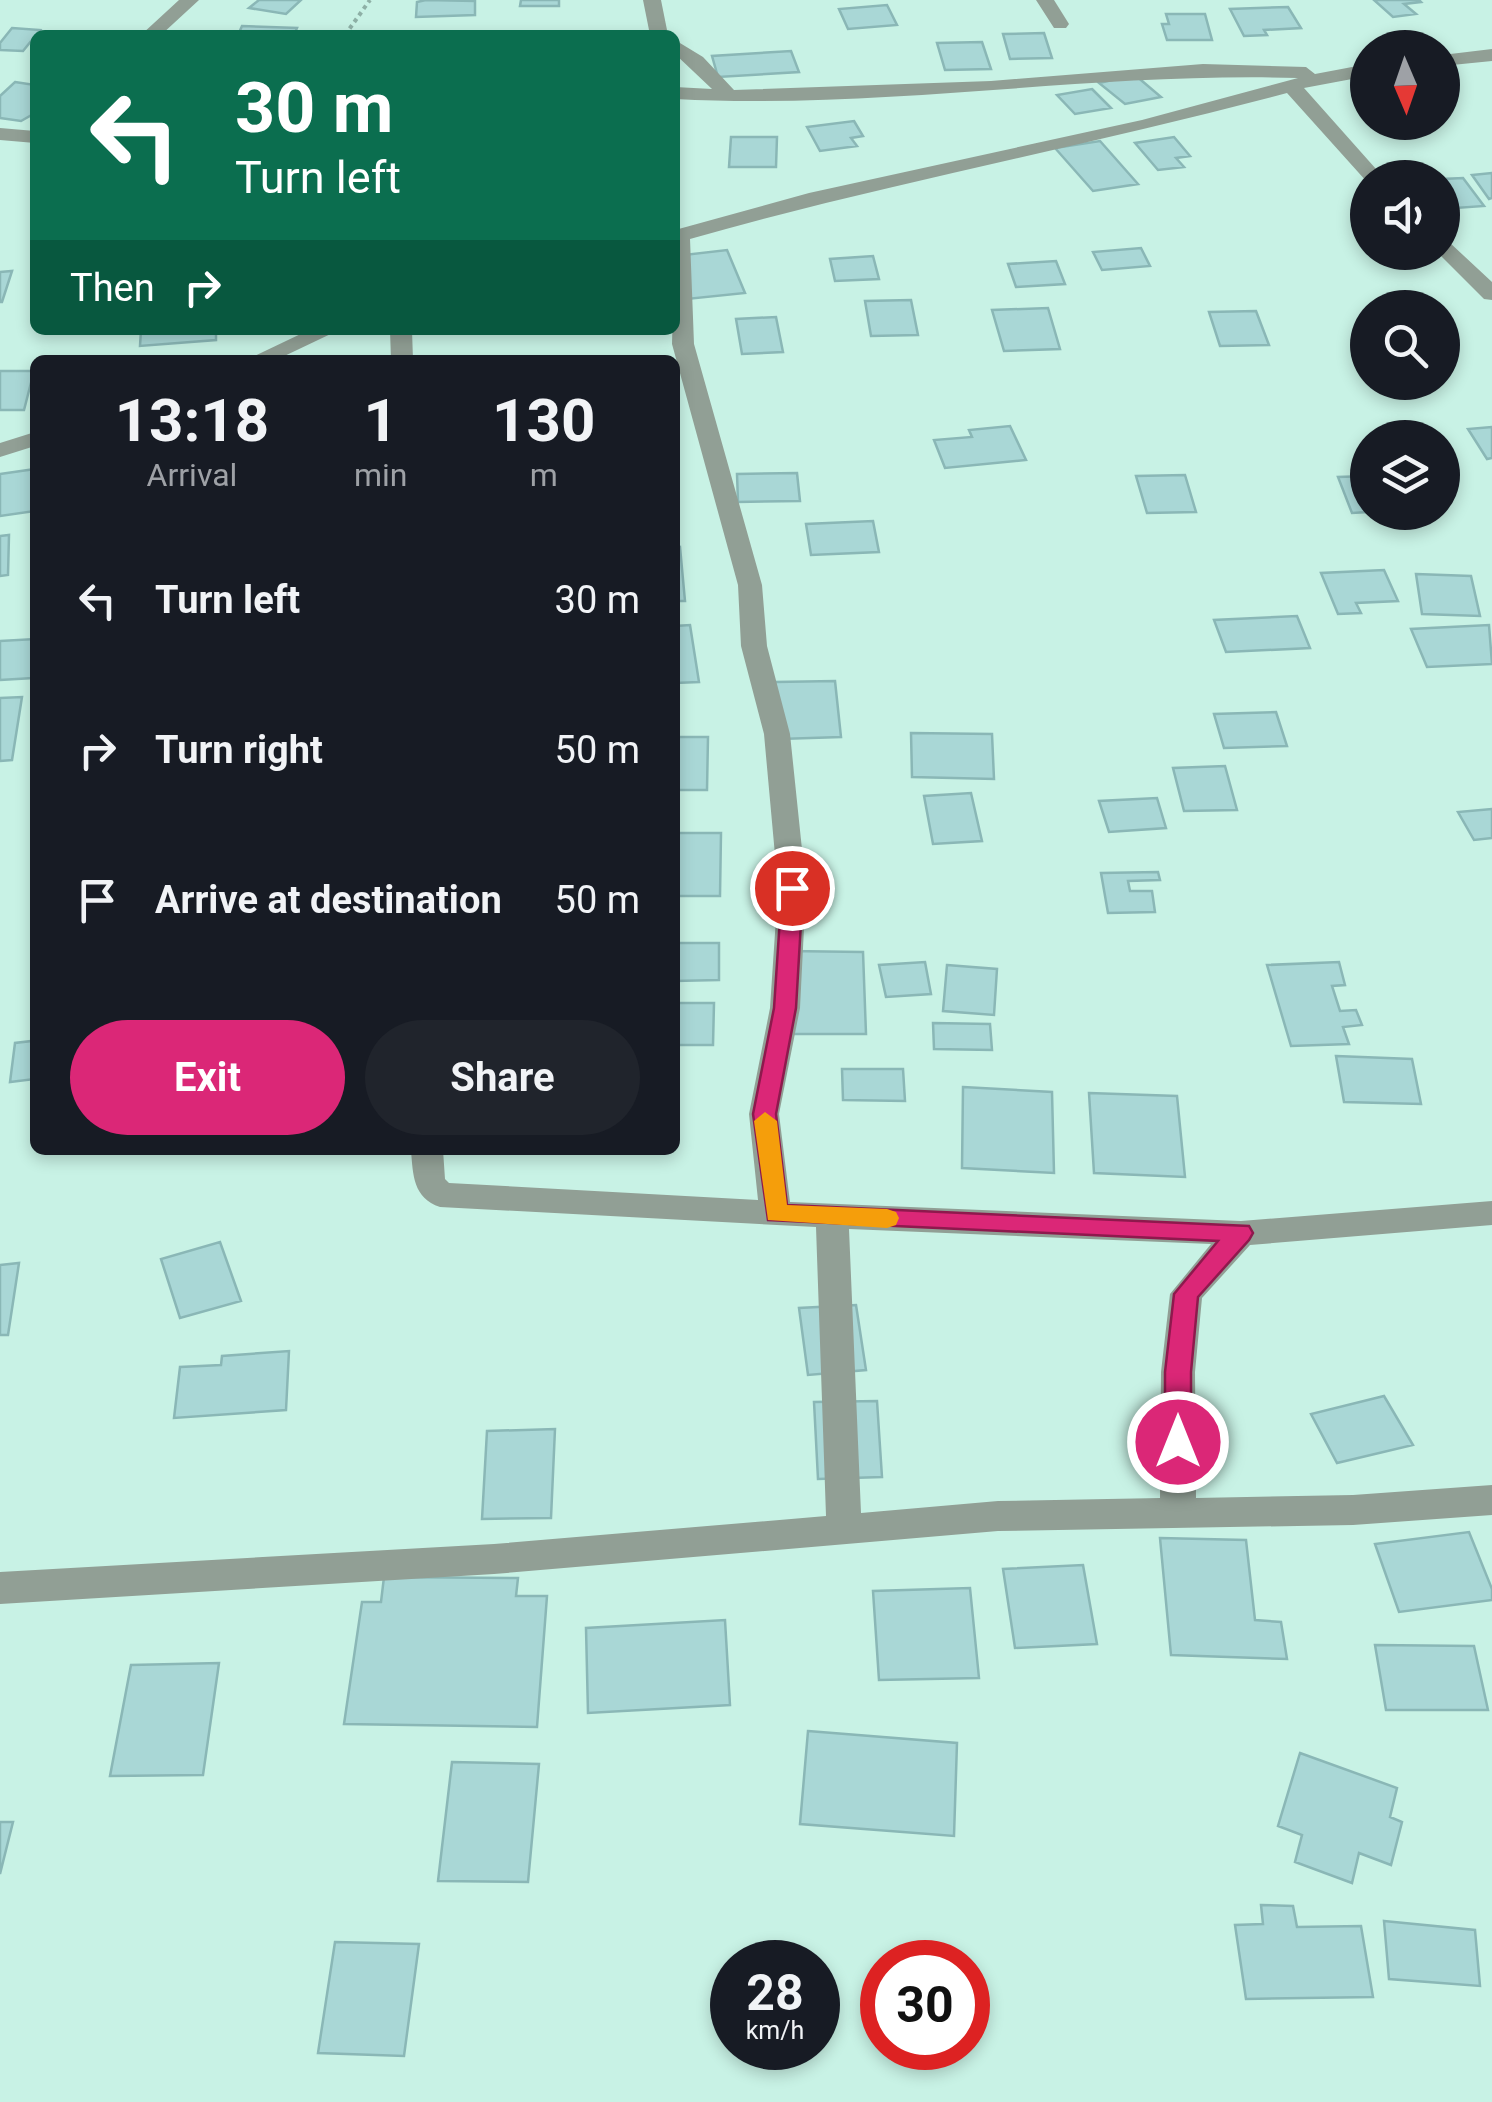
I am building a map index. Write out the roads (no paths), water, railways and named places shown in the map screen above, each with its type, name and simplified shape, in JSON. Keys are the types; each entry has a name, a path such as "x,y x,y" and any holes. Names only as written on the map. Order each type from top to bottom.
{"street":[{"path":"156,30 190,0"},
{"path":"652,0 659,30"},
{"path":"1045,0 1060,24"},
{"path":"680,50 729,96"},
{"path":"1460,59 1492,55"},
{"path":"680,93 729,96 991,88 1203,70 1350,72"},
{"path":"680,235 827,194 1144,125 1340,73"},
{"path":"1292,87 1358,160"},
{"path":"0,134 30,137"},
{"path":"1460,263 1492,294"},
{"path":"680,290 682,344 750,585 754,646 777,734 792,888 785,1008 764,1114 776,1214"},
{"path":"269,355 316,335"},
{"path":"0,450 30,441"},
{"path":"427,1155 429,1182 440,1194 776,1214 1240,1233 1492,1213"},
{"path":"832,1216 844,1530"},
{"path":"1178,1512 1178,1372 1186,1294 1240,1233"},
{"path":"0,1588 494,1558 998,1516 1354,1510 1492,1500"}]}
